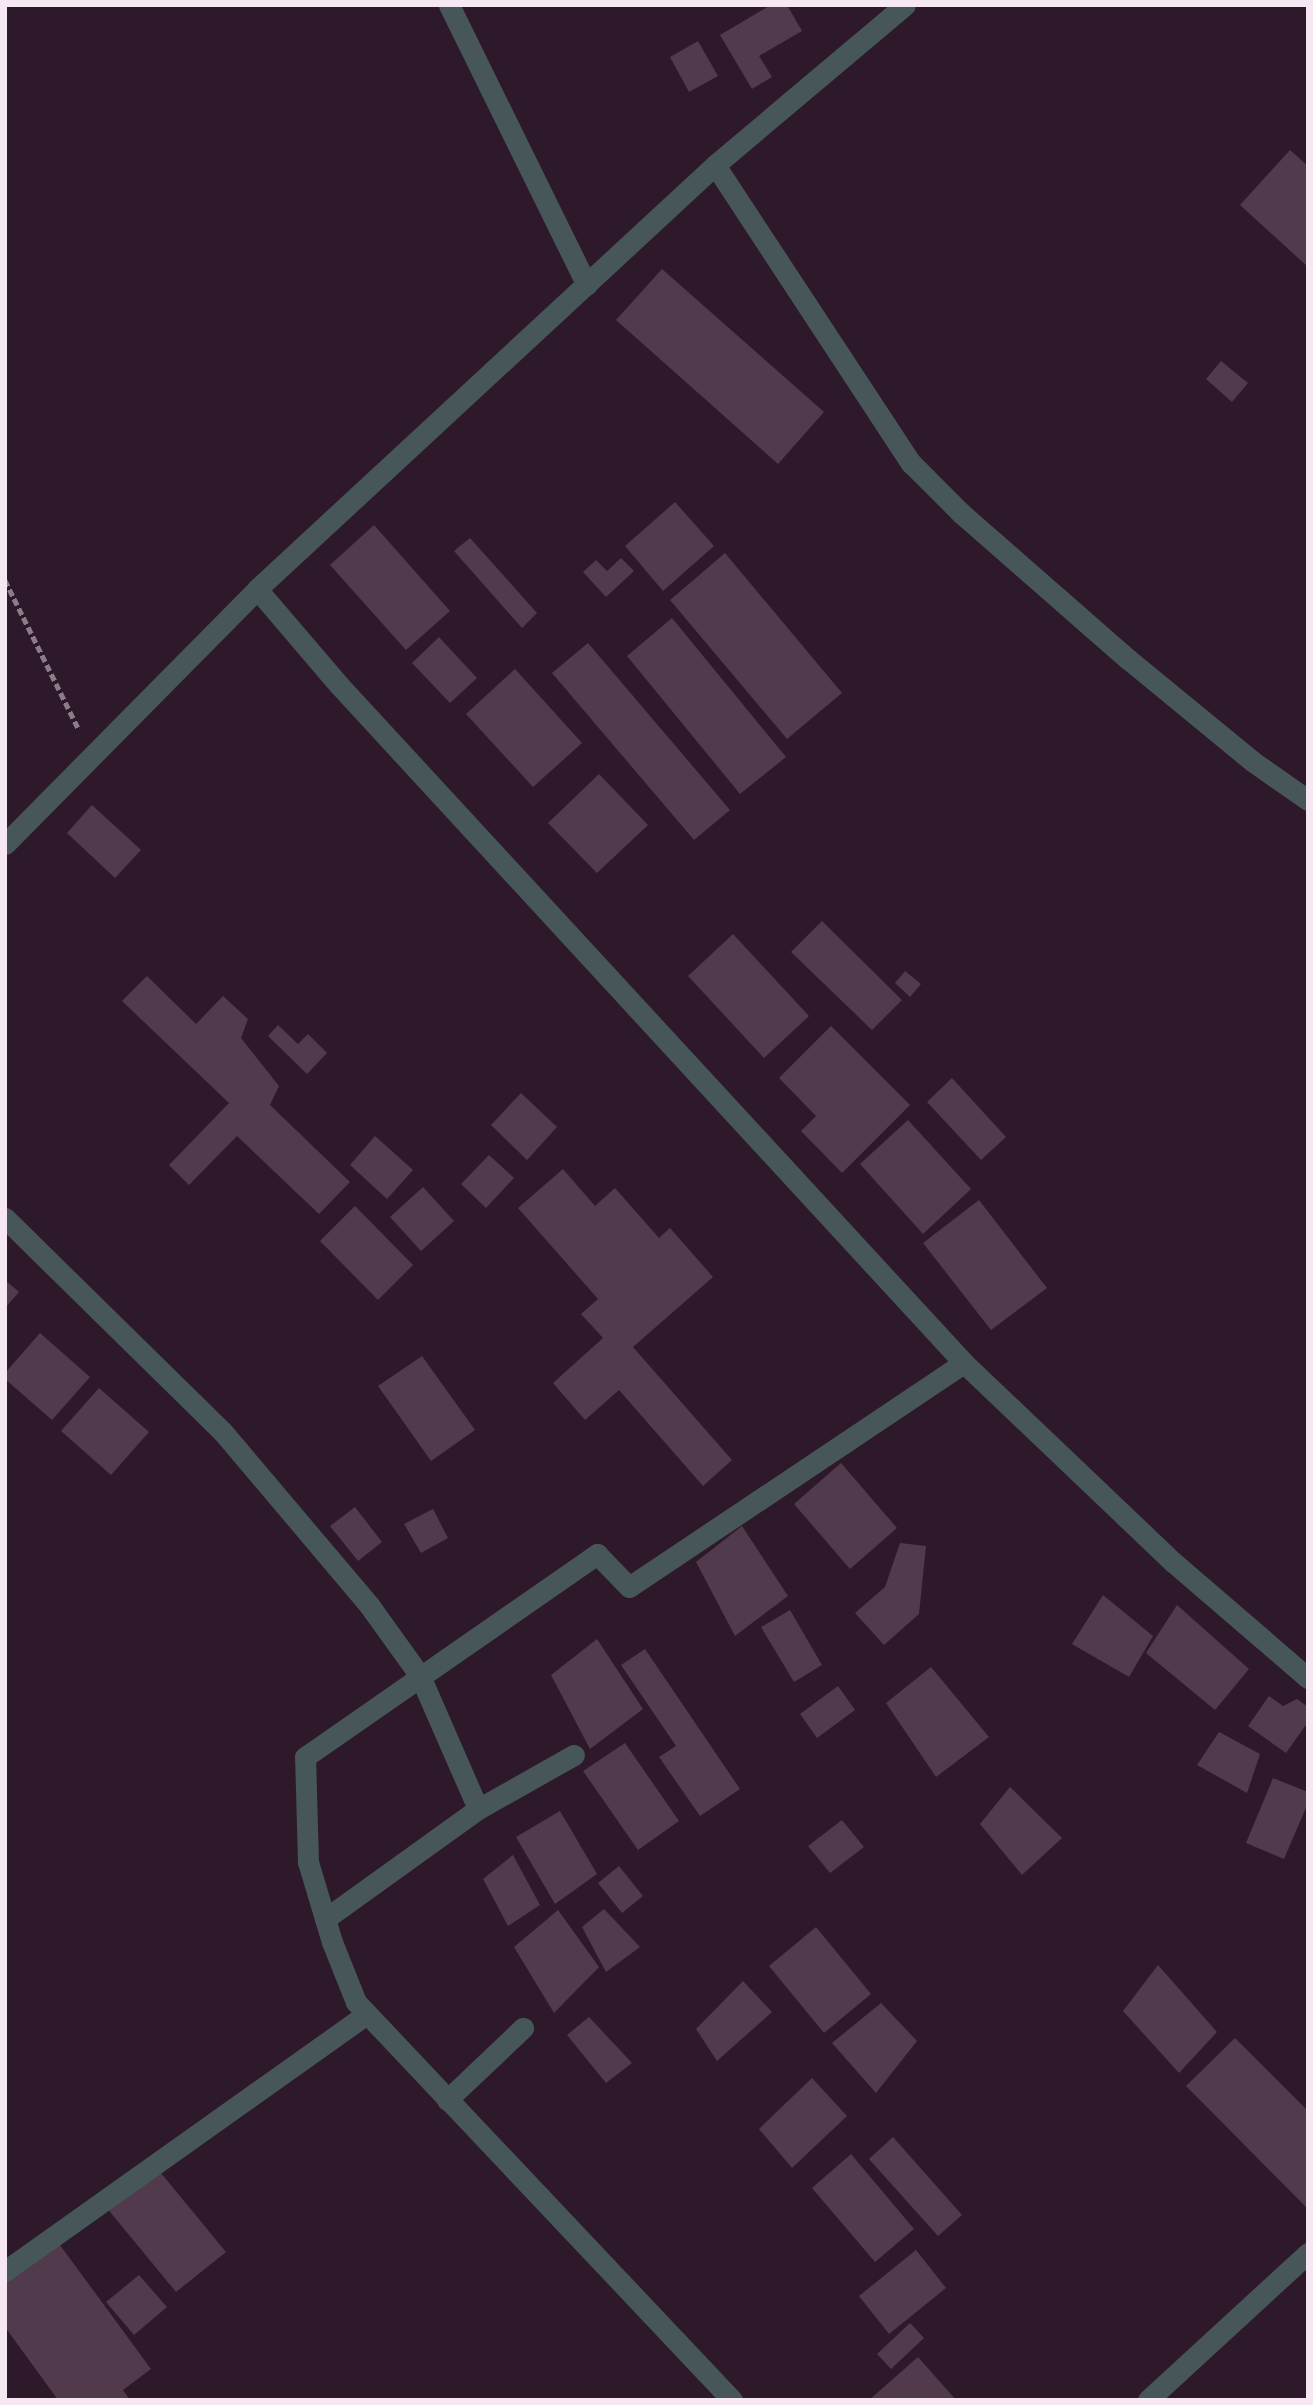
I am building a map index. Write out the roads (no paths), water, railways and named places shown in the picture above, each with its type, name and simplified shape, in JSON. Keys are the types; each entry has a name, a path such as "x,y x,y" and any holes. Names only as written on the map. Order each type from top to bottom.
{"street":[{"path":"449,5 587,285"},
{"path":"5,844 257,589 715,165 905,5"},
{"path":"715,165 911,463 1128,659 1252,761 1308,800"},
{"path":"257,589 339,685 964,1363 1173,1562 1308,1678"},
{"path":"5,1218 222,1431 369,1605 420,1676 478,1808"},
{"path":"732,2400 356,2002 325,1919 309,1862 305,1757 597,1554 629,1587 964,1363"},
{"path":"325,1919 478,1808 573,1755"},
{"path":"5,2272 367,2014"},
{"path":"447,2100 523,2028"},
{"path":"1148,2400 1308,2253"}]}
